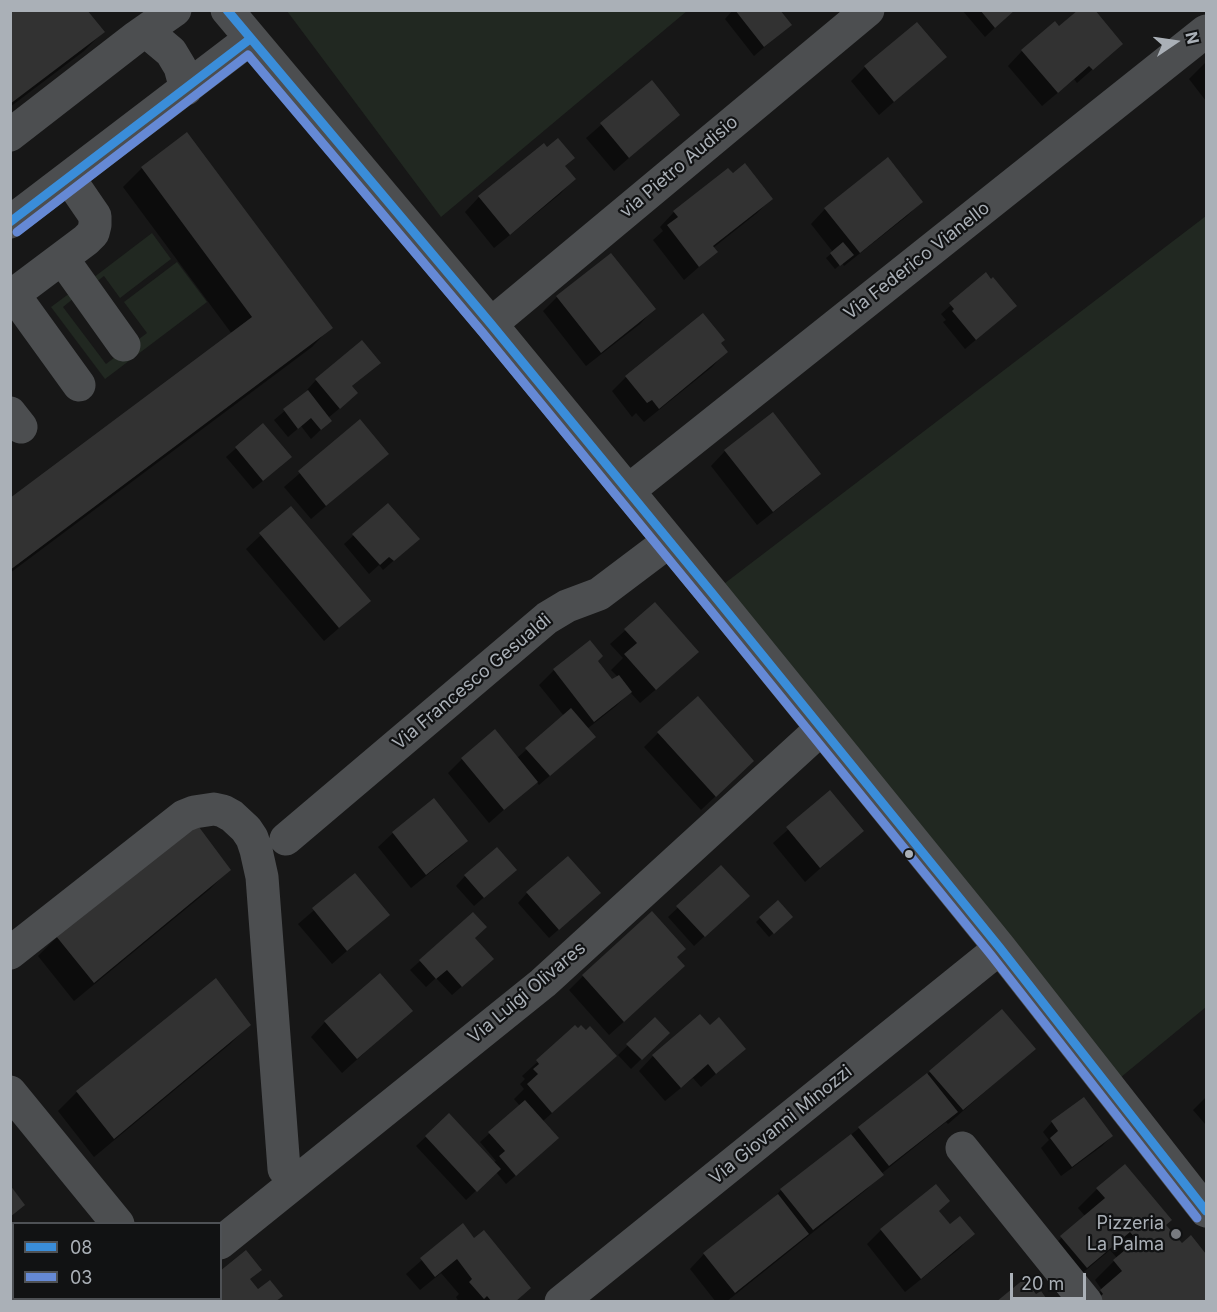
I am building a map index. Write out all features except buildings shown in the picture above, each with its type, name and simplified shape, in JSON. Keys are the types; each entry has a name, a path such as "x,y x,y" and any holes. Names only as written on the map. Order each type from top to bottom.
{"street":[{"path":"227,10 628,491 1000,948 1206,1211"},
{"name":"via Pietro Audisio","path":"491,324 868,10"},
{"path":"10,135 156,19 164,44 180,67 186,89"},
{"name":"Via Federico Vianello","path":"628,491 1206,31"},
{"path":"10,222 250,39"},
{"path":"69,178 95,216 93,233 12,296 79,385"},
{"path":"62,258 124,345"},
{"name":"Via Francesco Gesualdi","path":"286,838 547,618 567,606 599,594 668,542"},
{"name":"Via Luigi Olivares","path":"222,1241 543,983 821,729"},
{"path":"10,953 184,816 214,809 232,816 252,838 262,877 284,1169"},
{"name":"Via Giovanni Minozzi","path":"561,1302 1000,948"},
{"path":"10,1092 116,1222"},
{"path":"962,1148 1086,1302"}],"shaded area":[{"path":"287,11 687,11 441,217"},
{"path":"1206,216 1206,1007 1109,1087 712,593"},
{"path":"152,233 171,259 120,298 104,276 92,285 89,281"},
{"path":"177,262 207,302 105,379 51,307 70,293 74,298 63,307 106,364 147,333 124,302"}],"transit line":[{"name":"08","path":"227,10 491,324 712,593 1000,948 1206,1211"},
{"name":"08","path":"10,222 250,39"},
{"name":"03","path":"17,232 248,55 482,332 703,601 991,955 1197,1218"}],"place":[{"name":"Pizzeria La Palma","path":"1176,1234"}]}
